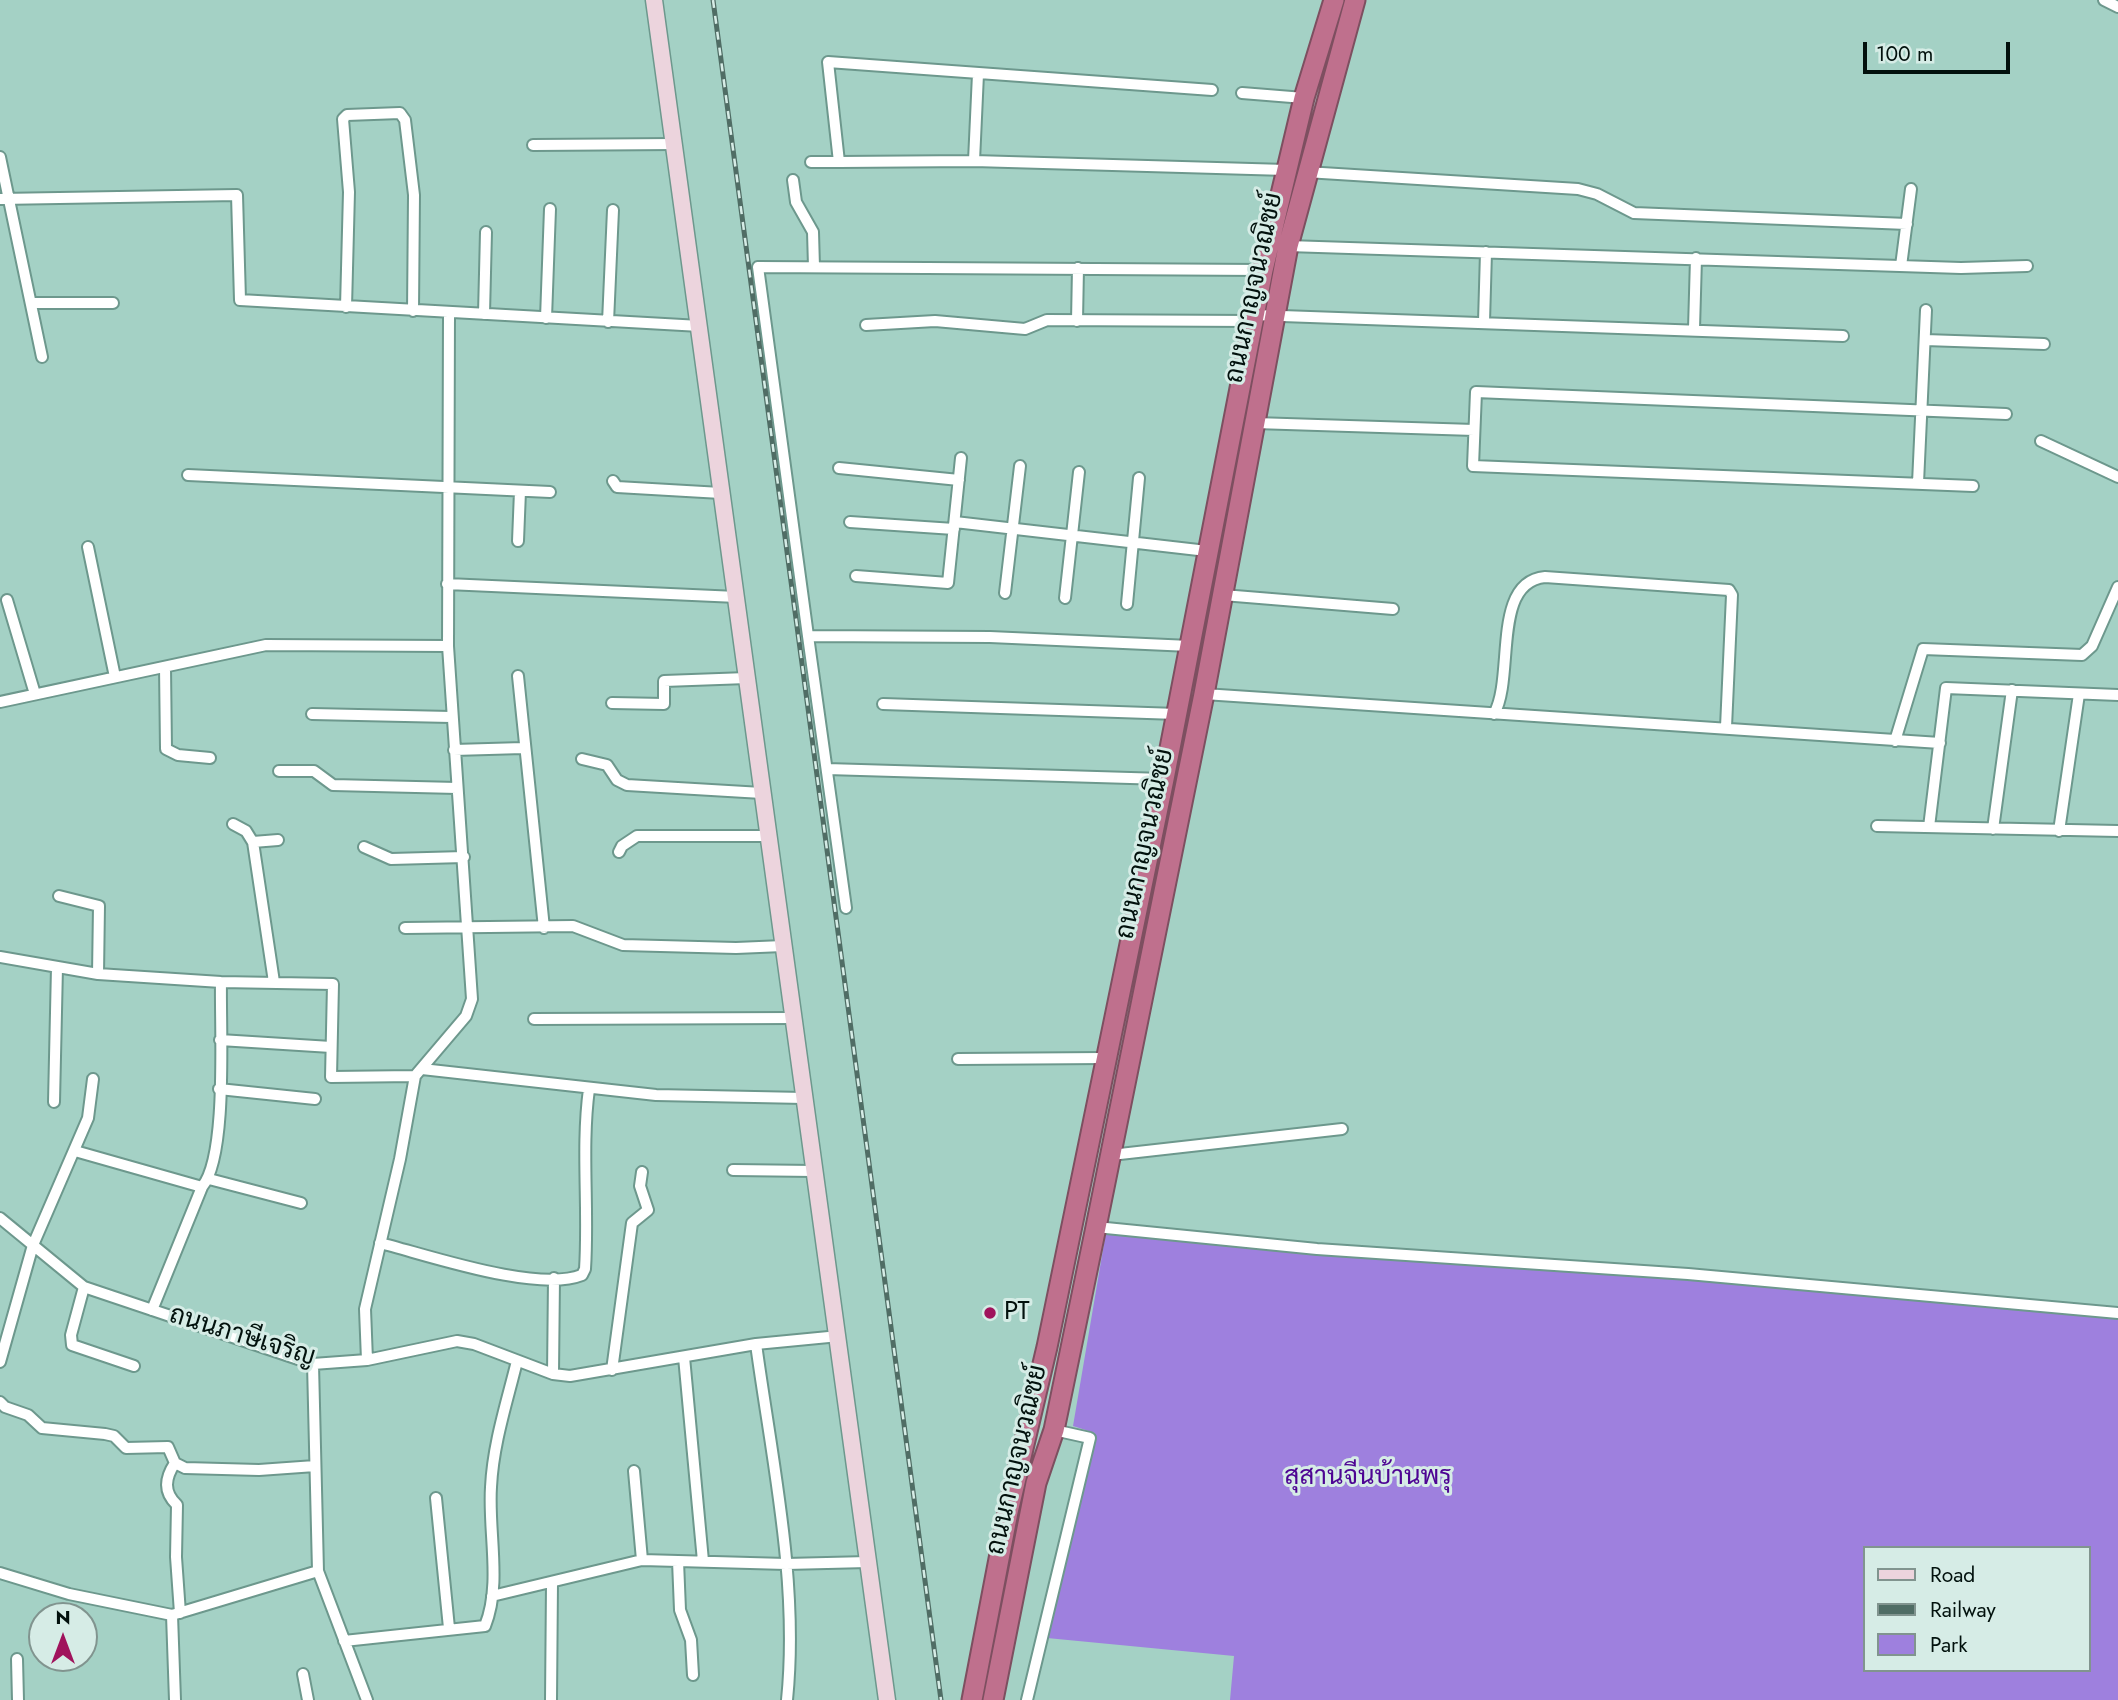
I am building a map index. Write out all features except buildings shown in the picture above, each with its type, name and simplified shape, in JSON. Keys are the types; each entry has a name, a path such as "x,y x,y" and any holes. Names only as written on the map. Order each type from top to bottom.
{"highway":[{"name":"ถนนกาญจนวณิชย์","path":"972,1700 1008,1512 1047,1347 1164,779 1263,270 1304,97 1334,0"},
{"name":"ถนนกาญจนวณิชย์","path":"993,1700 1036,1483 1054,1430 1111,1155 1204,694 1288,246 1355,0"},
{"path":"1008,1512 1030,1516"}],"street":[{"path":"654,0 887,1700"},
{"path":"2104,0 2118,7"},
{"path":"839,162 828,62 1212,90"},
{"path":"974,161 978,74"},
{"path":"1242,93 1304,97"},
{"path":"346,307 349,192 343,119 347,115 400,113 405,120 414,195 413,311"},
{"path":"533,145 675,144"},
{"path":"0,157 3,199 32,303 43,356"},
{"path":"811,162 974,161 1286,170"},
{"path":"1306,172 1578,189 1597,194 1634,214 1907,224"},
{"path":"793,180 796,202 813,232 814,267"},
{"path":"1901,266 1911,189"},
{"path":"3,199 237,195 240,300 700,326"},
{"path":"546,318 550,209"},
{"path":"608,322 612,209"},
{"path":"484,314 486,232"},
{"path":"1288,246 1901,266 2027,267"},
{"path":"1484,322 1486,252"},
{"path":"1694,329 1696,258"},
{"path":"845,908 758,267 1263,270"},
{"path":"1077,321 1078,268"},
{"path":"32,303 113,303"},
{"path":"1918,483 1926,310"},
{"path":"367,1360 365,1309 419,1072 466,1016 471,1005 469,928 451,717 448,646 446,488 449,313"},
{"path":"866,325 934,321 1025,329 1047,320 1253,318 1275,315 1843,335"},
{"path":"1925,340 2045,344"},
{"path":"1973,486 1473,466 1476,393 2006,414"},
{"path":"1255,423 1474,430"},
{"path":"2041,441 2118,477"},
{"path":"856,576 948,583 961,458"},
{"path":"1005,593 1020,466"},
{"path":"839,468 959,480"},
{"path":"1065,598 1079,472"},
{"path":"188,475 550,492"},
{"path":"1127,604 1139,478"},
{"path":"613,481 617,487 635,491 721,493"},
{"path":"519,541 520,491"},
{"path":"850,522 1013,528 1208,551"},
{"path":"88,547 115,677"},
{"path":"1494,714 1502,696 1514,599 1525,584 1545,577 1729,590 1732,595 1726,727"},
{"path":"447,584 737,597"},
{"path":"1895,741 1923,649 2082,655 2092,646 2118,587"},
{"path":"1223,595 1394,609"},
{"path":"7,600 35,694"},
{"path":"808,636 990,637 1190,646"},
{"path":"0,702 267,645 448,646"},
{"path":"165,667 166,749 178,755 210,758"},
{"path":"518,676 523,748 544,928"},
{"path":"612,703 664,704 664,681 747,678"},
{"path":"1929,827 1946,688 2118,695"},
{"path":"1993,829 2012,690"},
{"path":"1204,694 1940,743"},
{"path":"2059,831 2079,694"},
{"path":"883,704 1177,714"},
{"path":"312,714 451,717"},
{"path":"454,750 523,748"},
{"path":"582,759 607,765 617,780 627,785 762,793"},
{"path":"827,769 1164,779"},
{"path":"279,771 314,771 333,785 457,788"},
{"path":"233,824 246,831 254,844 274,982"},
{"path":"1877,826 2118,831"},
{"path":"619,852 622,846 637,836 768,836"},
{"path":"254,844 278,840"},
{"path":"364,847 391,859 464,857"},
{"path":"59,896 99,906 98,974"},
{"path":"405,928 578,927 623,945 736,948 783,946"},
{"path":"0,957 98,974 221,982 333,984 331,1077 419,1072 656,1095 804,1098"},
{"path":"54,1102 57,967"},
{"path":"152,1310 206,1183 217,1150 221,982"},
{"path":"534,1019 793,1018"},
{"path":"220,1040 331,1046"},
{"path":"958,1059 1105,1058"},
{"path":"0,1361 33,1245 88,1118 93,1079"},
{"path":"219,1089 315,1099"},
{"path":"380,1243 501,1274 578,1277 585,1269 588,1155 583,1131 589,1089"},
{"path":"1111,1155 1342,1129"},
{"path":"75,1151 301,1203"},
{"path":"733,1170 814,1171"},
{"path":"612,1370 632,1223 648,1210 640,1186 642,1172"},
{"name":"ถนนภาษีเจริญ","path":"0,1218 84,1287 313,1364 367,1360 457,1341 474,1344 553,1374 570,1376 755,1344 839,1336"},
{"path":"1096,1227 1317,1249 1688,1273 2118,1313"},
{"path":"553,1374 554,1278"},
{"path":"84,1287 71,1335 72,1345 134,1366"},
{"path":"755,1344 786,1564 792,1649 787,1700"},
{"path":"684,1357 703,1561"},
{"path":"344,1641 485,1626 492,1596 491,1486 499,1433 517,1360"},
{"path":"313,1364 318,1571 367,1700"},
{"path":"0,1402 5,1407 28,1415 42,1428 106,1434 114,1436 126,1448 168,1447 175,1463 185,1468 259,1470 315,1466"},
{"path":"1027,1700 1090,1438 1054,1430"},
{"path":"175,1463 167,1474 169,1497 177,1505 175,1700"},
{"path":"634,1471 642,1560"},
{"path":"436,1498 449,1629"},
{"path":"492,1596 642,1560 786,1564 868,1562"},
{"path":"678,1561 680,1610 691,1640 693,1675"},
{"path":"0,1573 69,1594 176,1614 318,1571"},
{"path":"551,1700 552,1583"},
{"path":"17,1659 18,1700"},
{"path":"303,1674 308,1700"}],"green space":[{"name":"สุสานจีนบ้านพรุ","path":"1106,1232 1508,1267 1689,1277 2118,1317 2118,1700 1230,1700 1234,1656 1047,1638 1095,1433 1073,1426"}],"railway":[{"path":"713,0 941,1700"}],"place":[{"name":"PT","path":"990,1313"}]}
